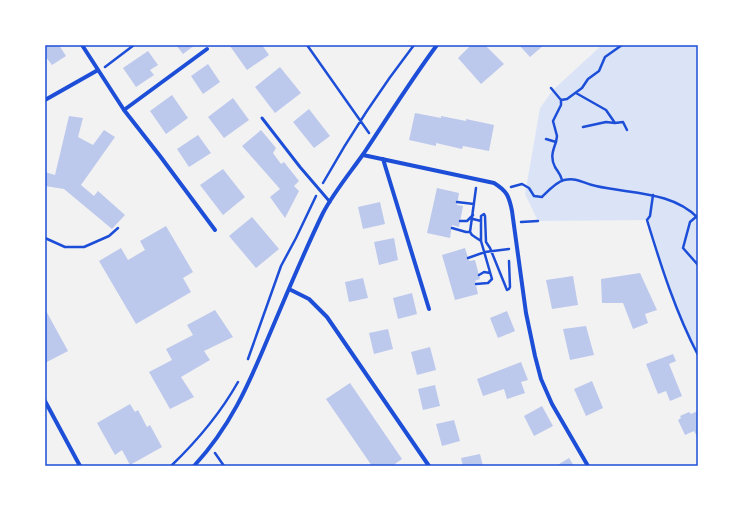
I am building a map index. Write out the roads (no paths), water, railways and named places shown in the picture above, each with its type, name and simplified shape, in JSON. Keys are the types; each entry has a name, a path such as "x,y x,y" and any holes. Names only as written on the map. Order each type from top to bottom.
{"street":[{"path":"82,45 124,110 215,230"},
{"path":"194,466 226,427 248,386 305,251 330,202 340,185 363,155 416,74 437,45"},
{"path":"124,110 207,49"},
{"path":"45,100 98,71"},
{"path":"363,155 478,179 494,183 504,189 510,198 526,313 541,379 552,404 588,466"},
{"path":"383,159 428,309"},
{"path":"289,288 308,299 327,317 429,466"},
{"path":"45,401 80,466"}],"lane":[{"path":"262,118 300,167 330,202"}]}
